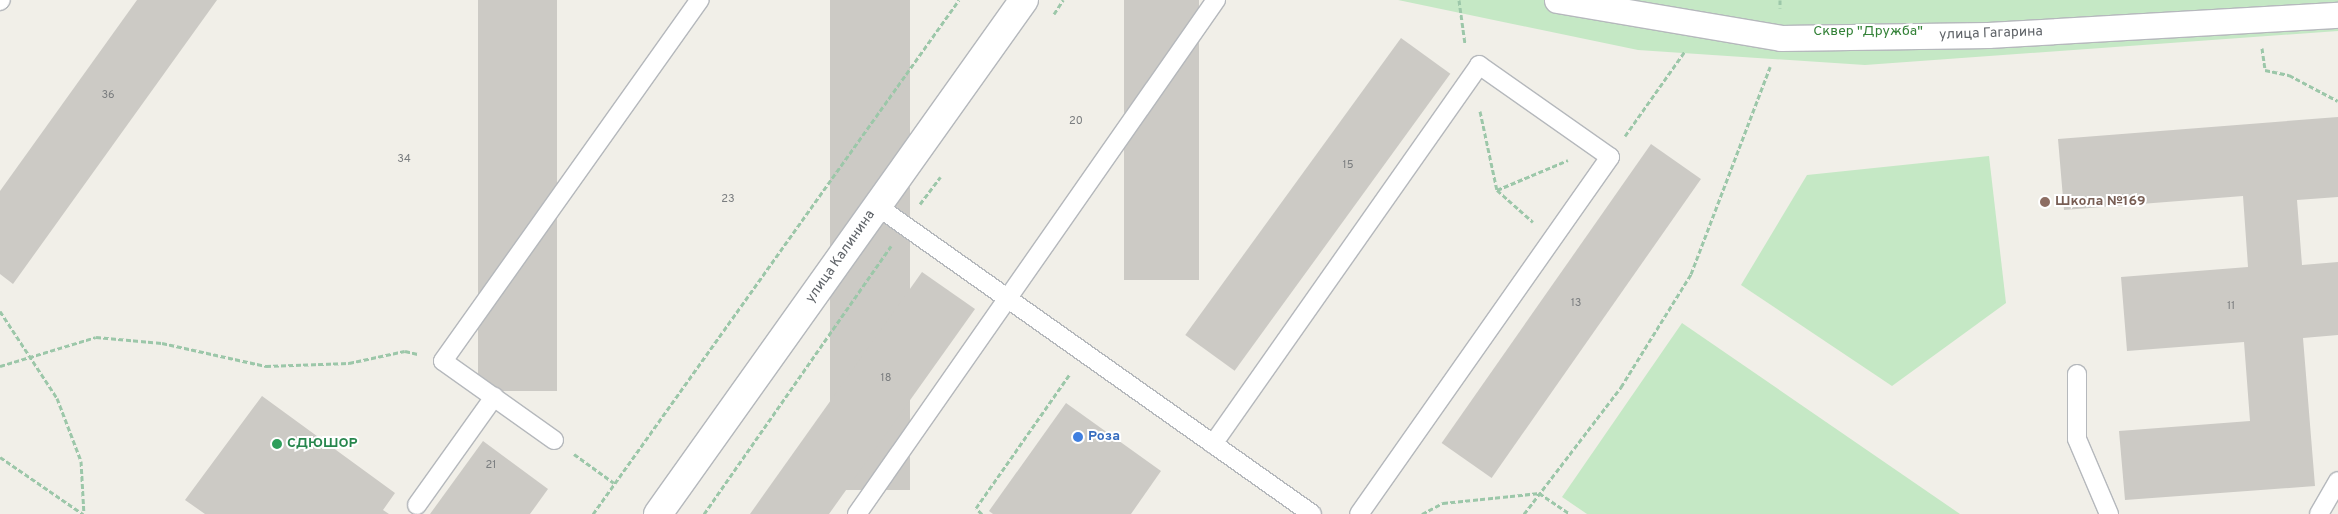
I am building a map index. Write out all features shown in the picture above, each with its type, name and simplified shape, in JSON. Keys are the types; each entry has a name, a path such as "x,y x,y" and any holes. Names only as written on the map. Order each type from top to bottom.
{"street":[{"name":"улица Калинина","path":"658,514 1024,0"},
{"name":"улица Гагарина","path":"1557,0 1589,9 1706,23 1781,38 1988,35 2338,15"}],"lane":[{"path":"554,440 443,361 700,0"},
{"path":"857,514 1216,0"},
{"path":"1213,444 1479,65 1610,157 1359,514"},
{"path":"877,206 1007,300 1312,514"},
{"path":"2077,374 2077,439 2109,514"},
{"path":"417,505 494,397"},
{"path":"2319,514 2338,481"}],"path":[{"path":"593,514 959,0"},
{"path":"1052,16 1063,0"},
{"path":"1459,0 1472,75 1497,190 1552,238"},
{"path":"1497,190 1578,156 1610,157 1706,23"},
{"path":"1524,514 1621,387 1690,274 1781,38"},
{"path":"2266,70 2290,75 2338,101"},
{"path":"704,514 945,170"},
{"path":"0,311 56,398 81,461 83,514"},
{"path":"0,366 96,337 162,343 266,366 349,363 405,351 443,361"},
{"path":"982,514 976,508 1084,354"},
{"path":"554,440 614,483"},
{"path":"0,457 83,514"},
{"path":"1422,514 1443,503 1539,493 1570,514"}],"green space":[{"name":"Сквер \"Дружба\"","path":"1398,0 2338,0 2338,31 1865,65 1638,50"},
{"path":"1989,156 2006,303 1892,386 1741,285 1807,175"},
{"path":"1682,323 1960,514 1587,514 1562,497"}],"building":[{"path":"137,0 217,0 13,284 0,274 0,191"},
{"path":"478,0 557,0 557,391 478,391"},
{"path":"830,0 910,0 910,490 830,490"},
{"path":"1124,0 1199,0 1199,280 1124,280"},
{"path":"1401,38 1450,74 1235,371 1185,335"},
{"path":"2338,117 2338,197 2297,200 2302,265 2338,262 2338,335 2303,338 2315,486 2125,500 2119,431 2250,421 2244,342 2127,351 2121,277 2248,267 2243,196 2064,210 2058,139"},
{"path":"1651,144 1701,179 1492,478 1442,443"},
{"path":"922,272 975,309 829,514 750,514"},
{"name":"СДЮШОР","path":"262,396 395,493 383,510 389,514 205,514 185,500"},
{"name":"Роза","path":"1066,403 1161,471 1131,514 993,514 989,511"},
{"path":"483,441 548,489 530,514 430,514"}],"place":[{"name":"Школа №169","path":"2045,202"},
{"name":"Роза","path":"1078,437"},
{"name":"СДЮШОР","path":"277,444"}]}
